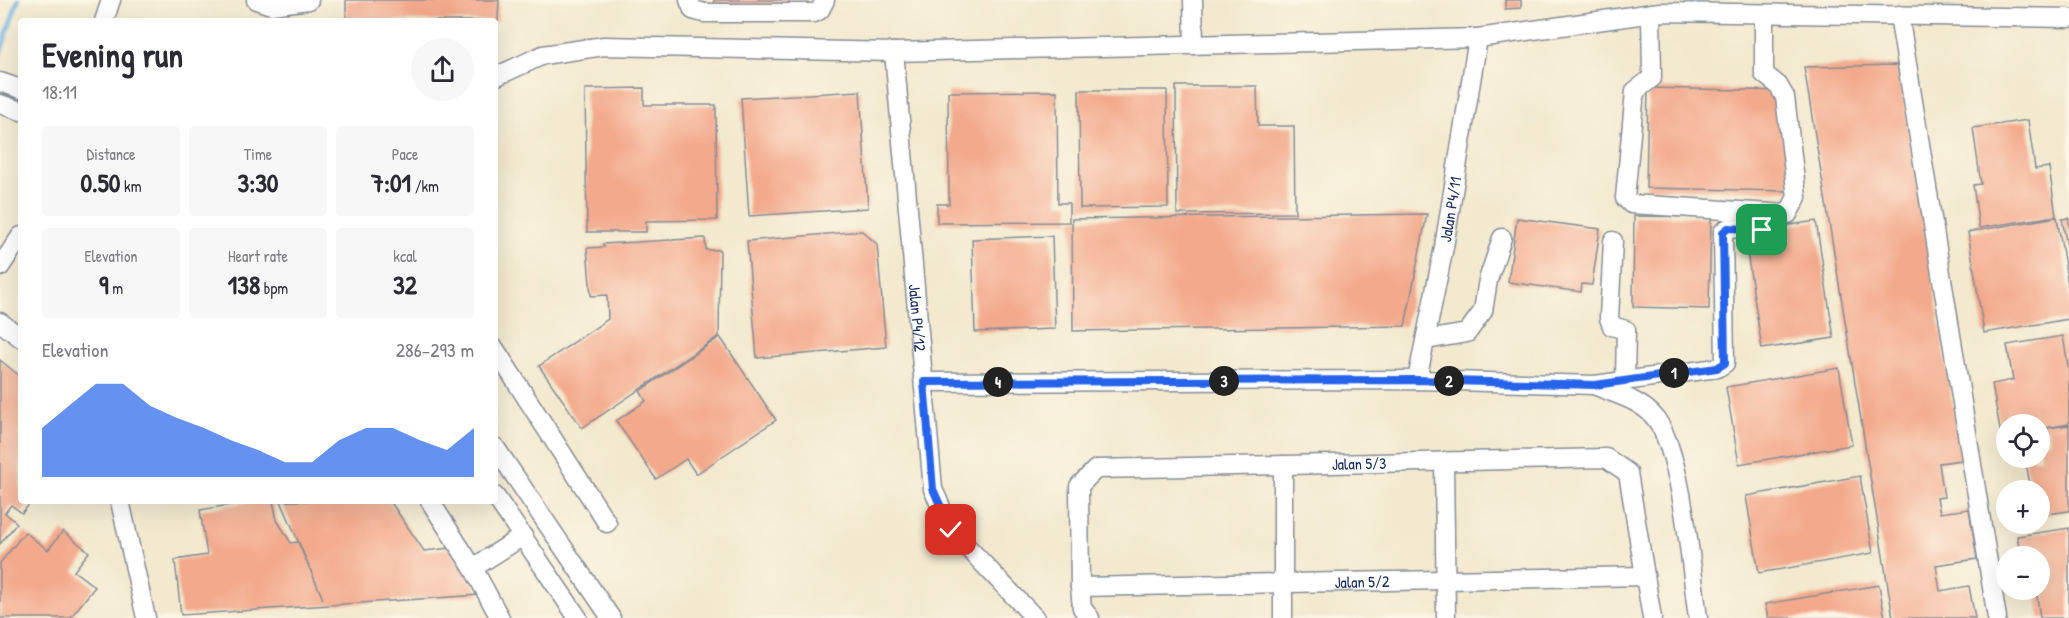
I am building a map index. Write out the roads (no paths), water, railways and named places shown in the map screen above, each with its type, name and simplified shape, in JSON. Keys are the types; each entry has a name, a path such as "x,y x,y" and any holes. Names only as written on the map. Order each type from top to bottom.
{"street":[{"path":"105,18 111,0"},
{"path":"256,0 271,5 309,0"},
{"path":"689,0 693,10 704,13 814,13 820,10 825,0"},
{"path":"1192,0 1194,45"},
{"path":"1651,13 1652,78 1635,92 1624,198 1631,204 1788,214 1797,197 1785,98 1778,86 1764,74 1764,14"},
{"path":"498,76 543,55 604,46 894,52 1478,38 1651,13 2069,18"},
{"path":"1899,15 1997,618"},
{"name":"Jalan P4/11","path":"1417,380 1444,248 1478,38"},
{"name":"Jalan P4/12","path":"894,52 933,489 951,530 1035,618"},
{"path":"0,82 18,88"},
{"path":"0,104 18,110"},
{"path":"924,382 1417,380 1595,385 1717,368 1725,363 1723,232 1728,228 1762,230"},
{"path":"1426,340 1467,333 1483,311 1488,280 1502,238"},
{"path":"0,267 18,240"},
{"path":"1612,241 1609,318 1612,326 1626,330 1625,380"},
{"path":"0,322 18,336"},
{"path":"498,354 607,523"},
{"path":"1595,385 1631,399 1656,418 1670,449 1682,504 1698,618"},
{"path":"498,451 611,618"},
{"name":"Jalan 5/3","path":"1090,618 1082,608 1080,587 1079,486 1096,469 1606,458 1628,473 1653,618"},
{"path":"1444,461 1446,618"},
{"path":"1283,465 1283,618"},
{"path":"498,500 578,618"},
{"path":"121,504 146,618"},
{"path":"432,504 473,568 500,618"},
{"path":"473,568 523,536"},
{"name":"Jalan 5/2","path":"1080,587 1645,576"}],"waterway":[{"path":"0,54 18,0"}]}
